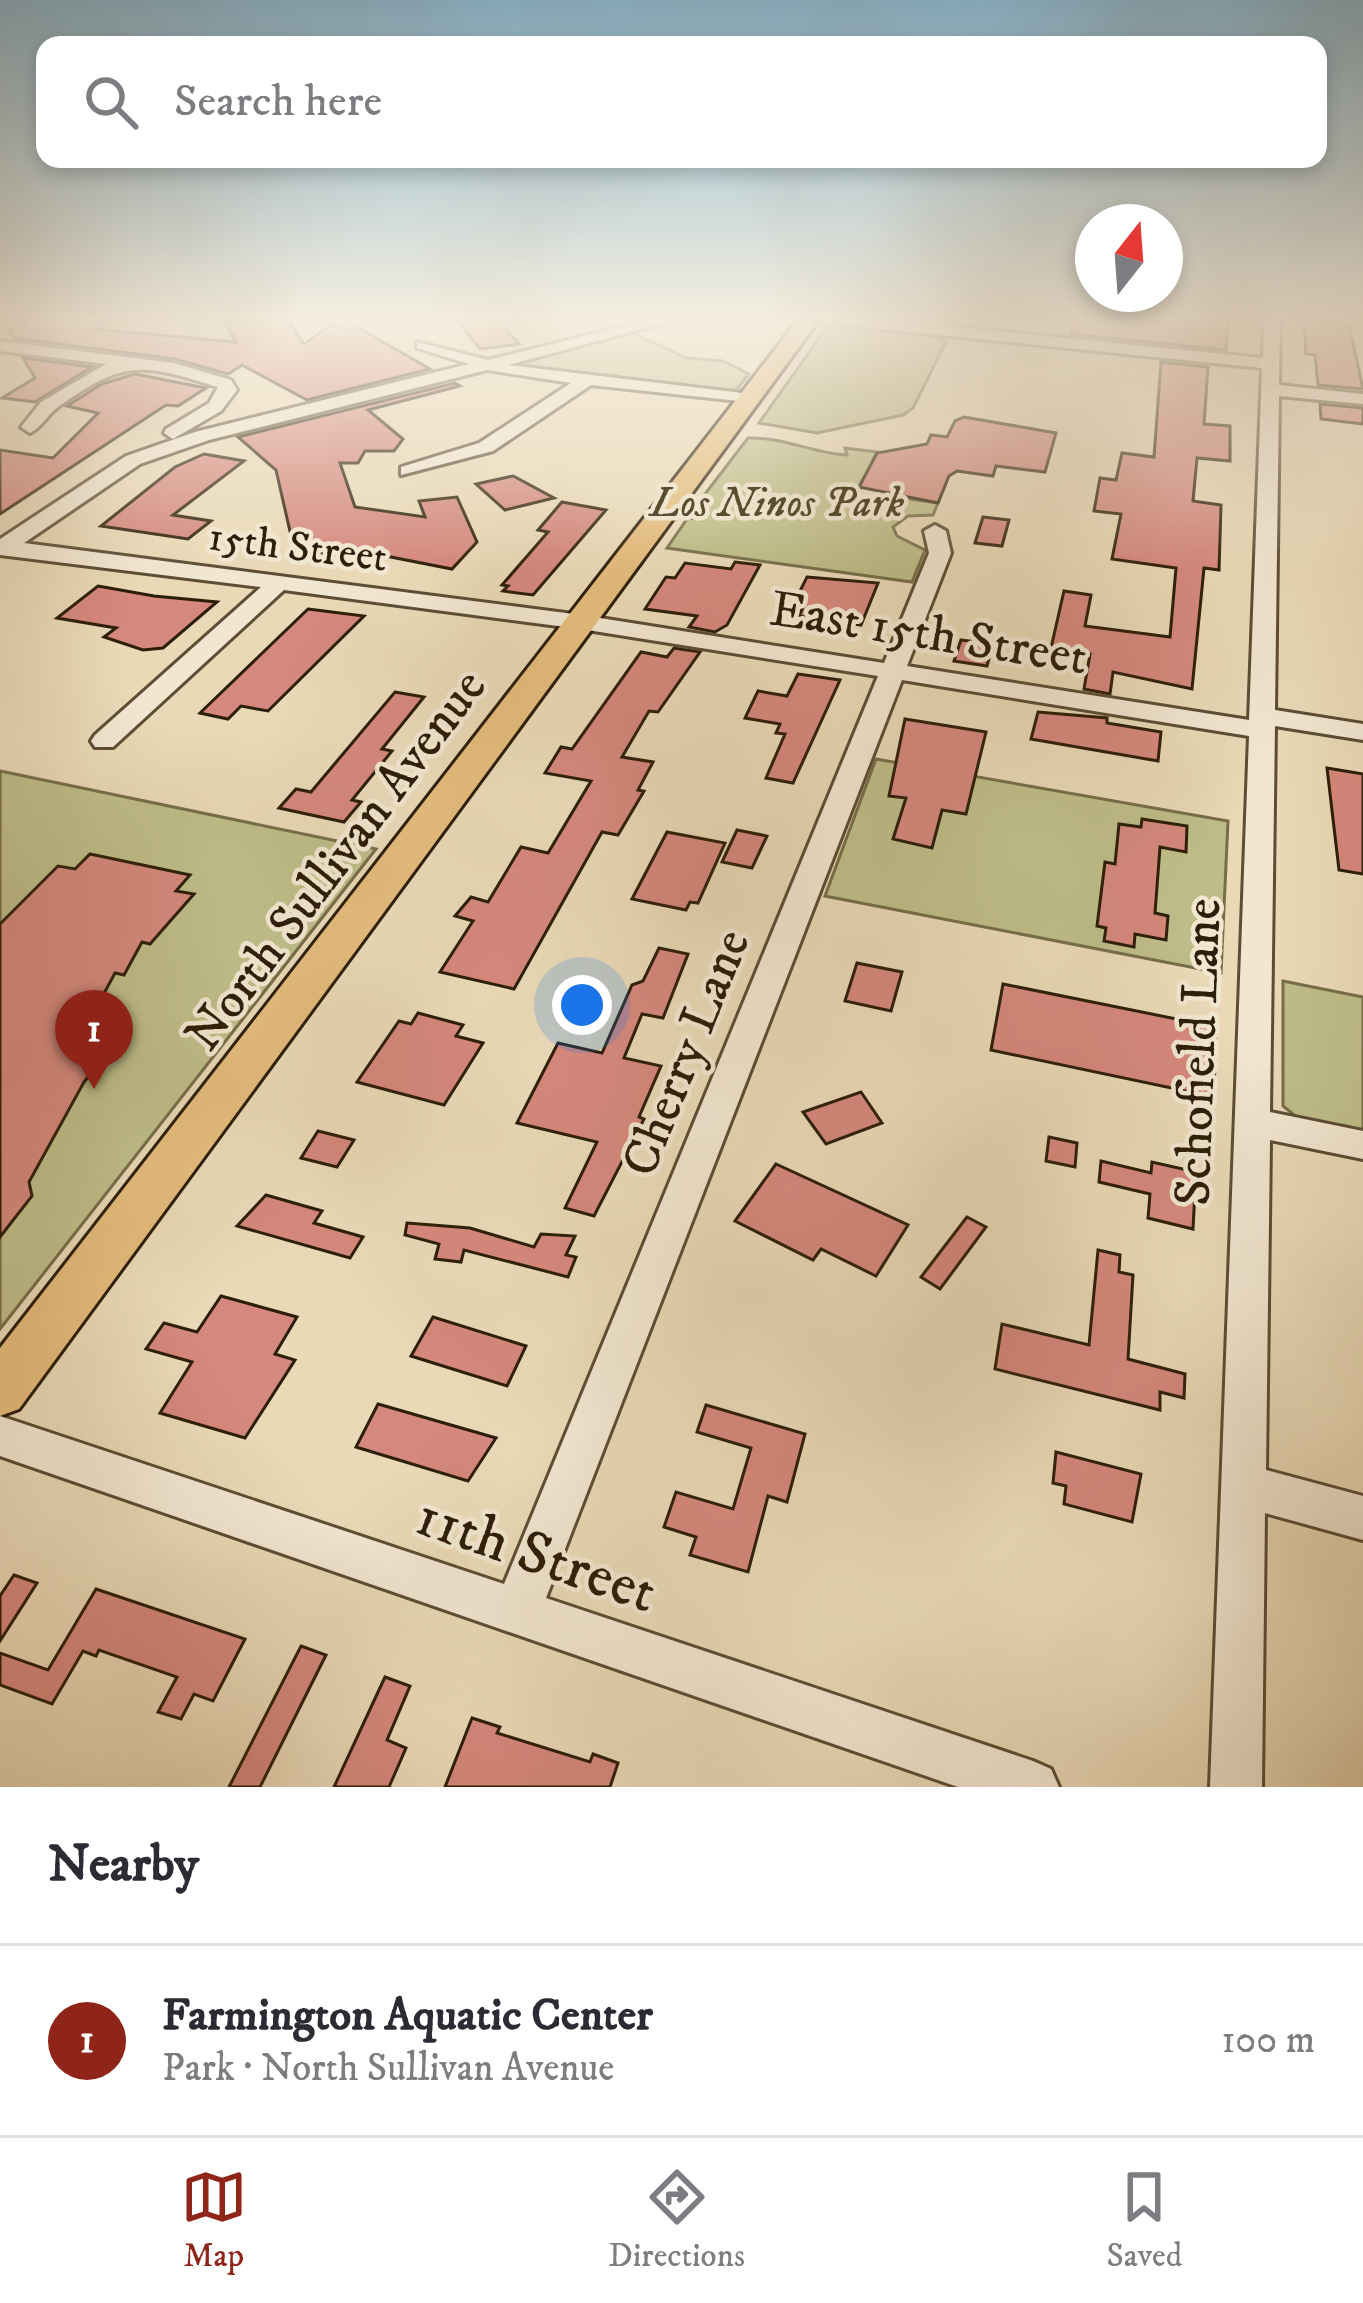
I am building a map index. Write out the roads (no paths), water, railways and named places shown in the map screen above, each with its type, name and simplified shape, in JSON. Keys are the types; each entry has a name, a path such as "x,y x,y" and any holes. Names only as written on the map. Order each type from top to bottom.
{"main road":[{"name":"North Sullivan Avenue","path":"0,1391 748,403"}],"street":[{"path":"30,427 51,403"},
{"path":"1,548 219,403"},
{"path":"133,460 326,403"},
{"path":"408,471 486,447 551,403"},
{"name":"Schofield Lane","path":"1236,1787 1267,403"},
{"name":"Cherry Lane","path":"518,1611 940,553 935,531"},
{"name":"15th Street","path":"1,548 581,622"},
{"path":"104,741 280,582"},
{"name":"East 15th Street","path":"581,622 893,671 1263,723 1363,732"},
{"path":"1251,1122 1363,1145"},
{"name":"11th Street","path":"0,1436 1033,1787"},
{"path":"1243,1485 1363,1518"}],"place":[{"name":"Farmington Aquatic Center","path":"94,1089"}],"park label":[{"name":"Los Ninos Park","path":"777,501"}]}
